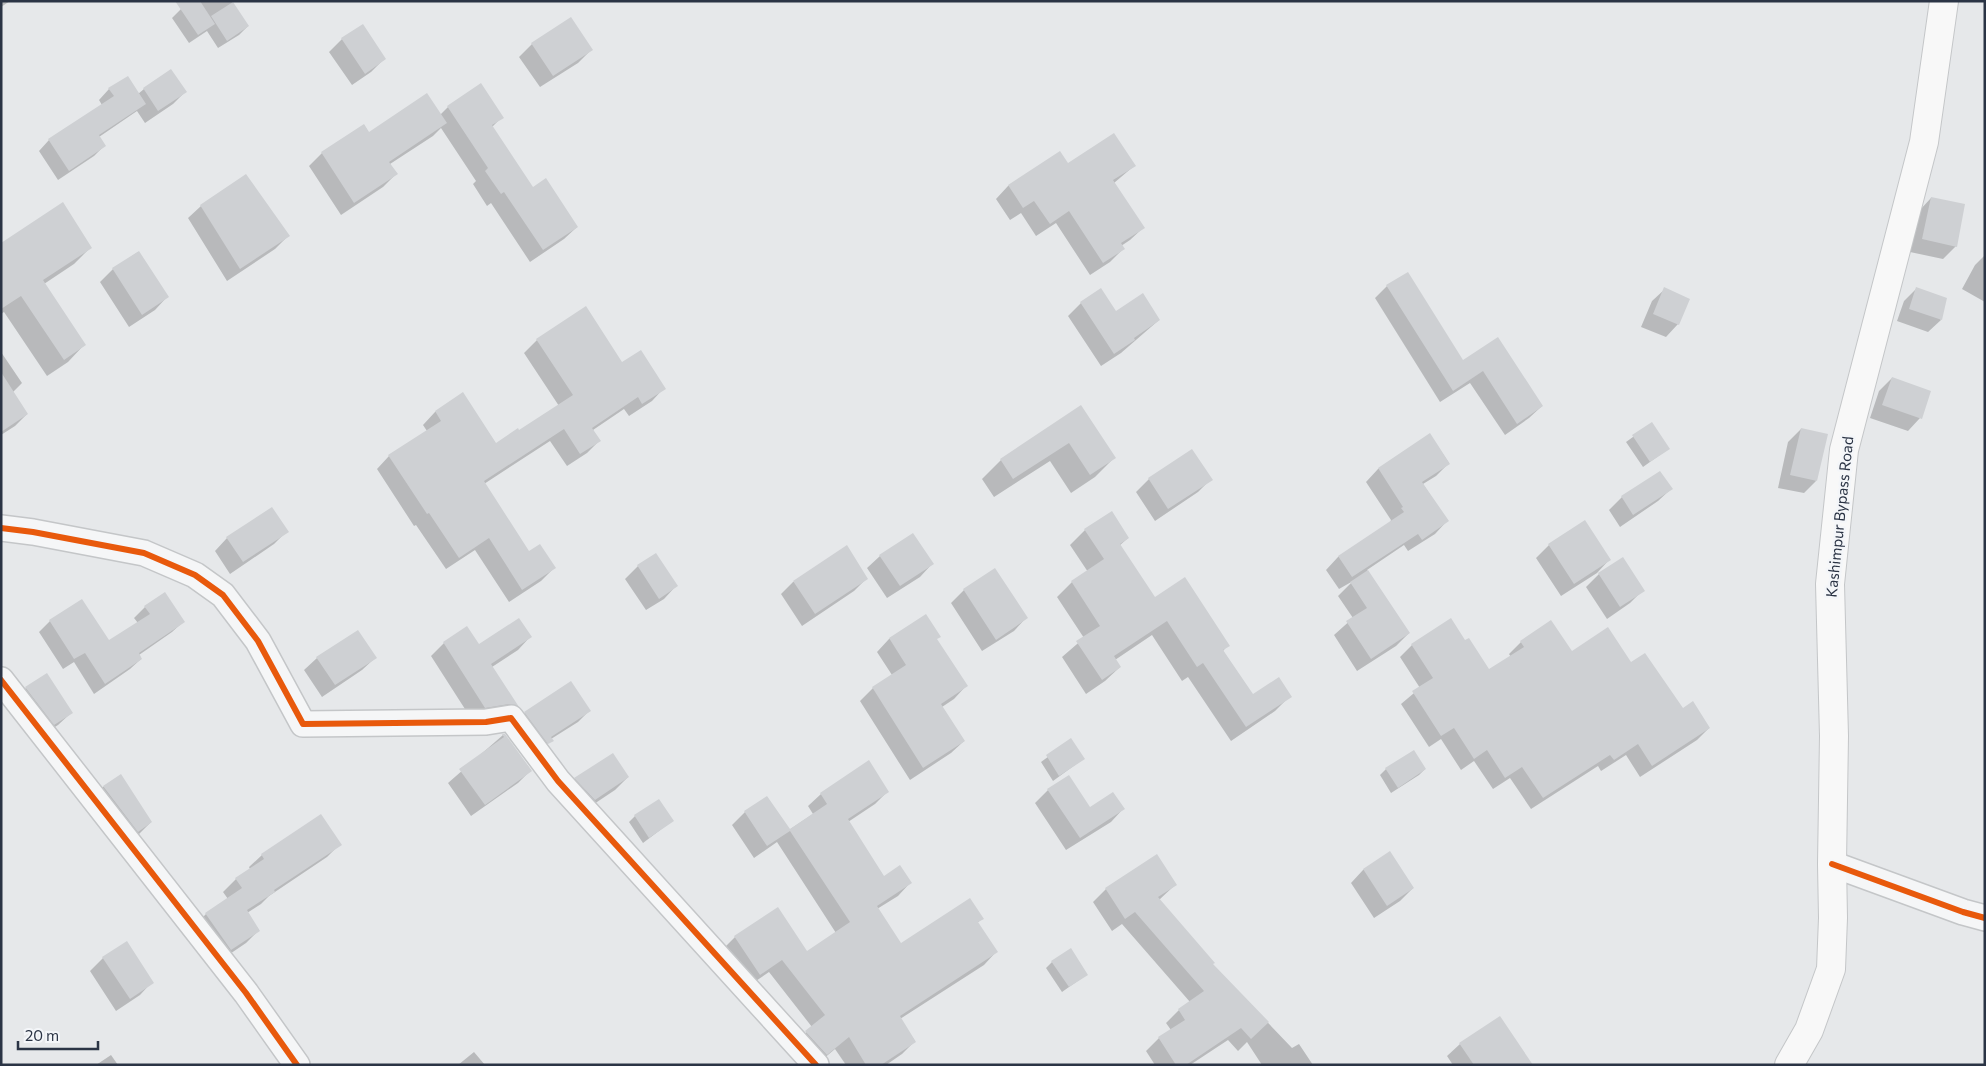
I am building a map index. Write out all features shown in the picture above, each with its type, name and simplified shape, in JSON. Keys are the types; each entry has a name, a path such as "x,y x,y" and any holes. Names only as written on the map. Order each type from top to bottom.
{"main road":[{"name":"Kashimpur Bypass Road","path":"1789,1065 1809,1030 1831,970 1834,736 1830,584 1844,450 1924,142 1944,1"}],"street":[{"path":"1,528 33,532 144,553 195,575 223,595 258,641 303,724 486,722 510,718 558,781 816,1065"},
{"path":"1,680 246,993 297,1065"},
{"path":"1832,864 1963,912 1985,918"}],"building":[{"path":"175,1 200,1 215,24 198,35"},
{"path":"233,2 249,26 227,41 211,16"},
{"path":"571,17 593,50 553,76 531,43"},
{"path":"363,24 386,59 365,74 341,38"},
{"path":"171,69 187,92 158,111 143,88"},
{"path":"128,76 146,104 99,135 106,146 69,171 48,139 114,96 108,88"},
{"path":"481,83 504,118 492,125 533,187 546,178 578,227 543,250 504,192 501,194 485,171 488,168 447,106"},
{"path":"427,93 447,123 389,162 398,174 354,203 321,152 364,124 369,132"},
{"path":"1114,133 1136,166 1113,180 1145,228 1121,243 1125,249 1103,263 1069,211 1050,224 1034,201 1023,208 1008,185 1060,151 1068,163"},
{"path":"246,174 290,236 240,269 200,205"},
{"path":"1931,197 1965,204 1957,247 1922,239"},
{"path":"63,202 92,248 43,280 86,345 64,360 21,296 1,309 1,243"},
{"path":"139,251 169,297 142,315 112,268"},
{"path":"1408,272 1463,360 1498,337 1543,406 1517,424 1483,371 1453,391 1386,285"},
{"path":"1664,287 1690,299 1679,325 1653,314"},
{"path":"1916,287 1947,298 1942,320 1909,309"},
{"path":"1101,288 1116,311 1143,293 1160,320 1114,354 1080,302"},
{"path":"586,306 622,362 641,350 666,389 642,404 638,397 592,428 601,441 580,454 564,429 484,481 529,551 540,544 556,568 522,590 489,538 459,558 388,455 441,421 435,411 463,392 496,443 573,395 536,339"},
{"path":"1,372 28,414 1,432"},
{"path":"1892,377 1931,391 1922,419 1882,405"},
{"path":"1081,405 1116,458 1090,475 1069,443 1013,479 1000,459"},
{"path":"1652,422 1670,449 1650,462 1632,435"},
{"path":"1801,428 1828,434 1817,481 1790,475"},
{"path":"1430,433 1450,464 1422,482 1449,521 1422,540 1418,534 1352,577 1338,556 1404,512 1401,508 1403,507 1378,468"},
{"path":"1192,449 1213,480 1168,509 1148,478"},
{"path":"1660,471 1673,489 1633,515 1621,496"},
{"path":"272,507 289,532 243,562 226,537"},
{"path":"1112,511 1129,538 1120,544 1155,597 1185,577 1230,646 1223,650 1253,694 1279,677 1292,697 1246,727 1203,663 1197,667 1167,621 1114,656 1121,667 1102,680 1076,641 1100,626 1071,581 1104,559 1084,529"},
{"path":"1585,520 1611,560 1574,584 1548,544"},
{"path":"913,533 934,564 900,586 879,555"},
{"path":"847,545 868,579 815,614 793,581"},
{"path":"656,553 678,586 659,599 637,565"},
{"path":"1623,557 1645,591 1620,607 1598,573"},
{"path":"995,568 1028,618 996,640 963,589"},
{"path":"1368,570 1410,633 1371,659 1346,621 1367,608 1350,582"},
{"path":"165,592 185,622 139,653 142,659 105,684 85,653 74,659 49,620 82,599 109,640 150,614 144,606"},
{"path":"926,614 941,637 937,639 968,686 941,704 965,741 923,768 872,687 906,665 889,638"},
{"path":"519,618 532,637 491,664 519,707 509,704 485,708 443,642 467,626 479,644"},
{"path":"1451,618 1465,640 1469,638 1489,669 1524,647 1520,641 1551,620 1572,651 1608,627 1631,662 1645,653 1683,708 1693,701 1710,728 1652,766 1638,744 1614,760 1610,755 1543,798 1522,767 1505,778 1487,750 1474,759 1454,728 1441,736 1412,691 1433,678 1411,644"},
{"path":"358,630 377,658 335,685 316,657"},
{"path":"47,673 73,713 54,725 25,687"},
{"path":"571,681 591,711 551,737 554,741 548,744 524,712"},
{"path":"502,734 505,734 532,771 485,805 459,769 504,737"},
{"path":"1071,738 1085,759 1059,776 1046,755"},
{"path":"1414,750 1426,769 1398,788 1385,768"},
{"path":"613,753 629,777 595,800 574,778"},
{"path":"869,760 889,792 848,819 884,876 900,865 912,883 877,906 901,943 970,898 984,919 978,922 998,952 900,1016 916,1042 881,1065 866,1065 849,1037 827,1055 805,1031 825,1015 782,960 760,975 734,936 778,907 807,951 850,922 790,831 767,846 744,811 767,796 790,829 827,804 820,793"},
{"path":"121,774 152,822 138,832 103,786"},
{"path":"1069,775 1090,807 1113,792 1125,809 1080,838 1047,789"},
{"path":"659,799 674,821 649,838 634,815"},
{"path":"321,814 342,845 247,910 260,931 231,950 205,913 242,888 235,878 264,859 261,854"},
{"path":"1390,851 1414,888 1387,906 1363,869"},
{"path":"1157,854 1177,885 1158,897 1215,963 1213,964 1269,1022 1251,1039 1241,1028 1186,1065 1176,1065 1158,1037 1185,1020 1178,1009 1204,991 1135,912 1125,919 1105,888"},
{"path":"127,941 154,983 130,999 102,957"},
{"path":"1071,948 1088,975 1069,987 1051,961"},
{"path":"1500,1016 1533,1065 1474,1065 1459,1043"}],"cycle path":[{"path":"1,528 33,532 144,553 195,575 223,595 258,641 303,724 486,722 511,718 558,781 816,1065"},
{"path":"1,680 246,993 297,1065"},
{"path":"1832,864 1963,912 1985,918"}]}
